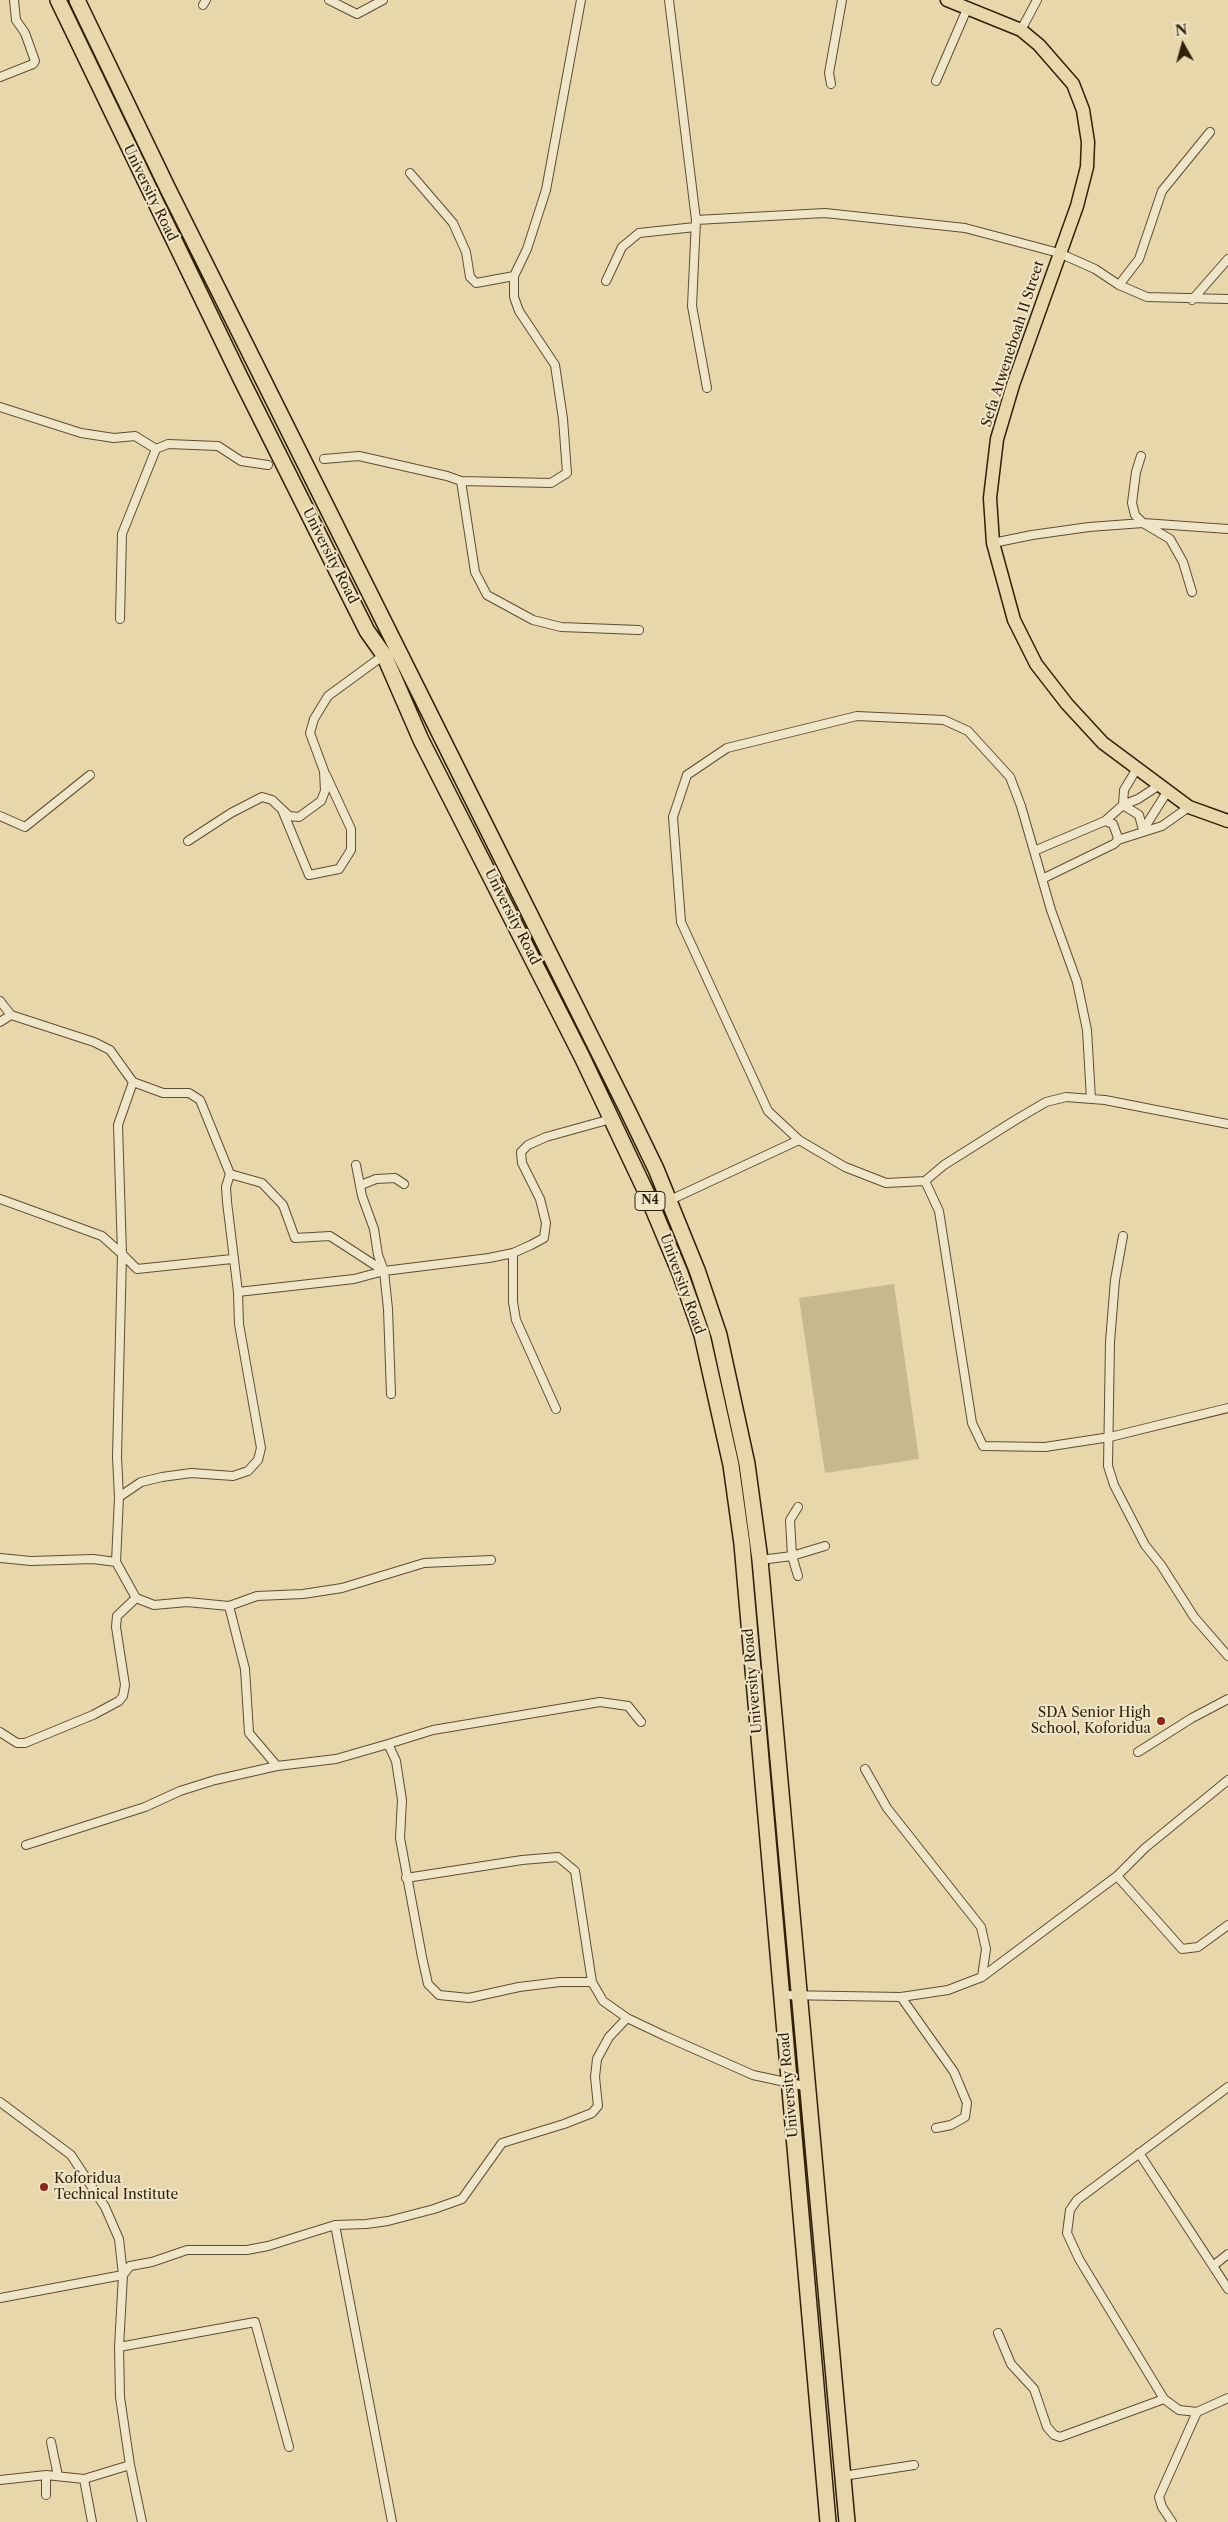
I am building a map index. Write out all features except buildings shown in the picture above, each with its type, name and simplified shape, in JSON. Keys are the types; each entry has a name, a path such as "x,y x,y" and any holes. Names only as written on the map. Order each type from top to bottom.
{"highway":[{"name":"University Road","path":"58,0 241,379 367,631 384,656 422,740 582,1057 661,1227 702,1335 731,1466 742,1544 828,2522"},
{"name":"University Road","path":"77,0 167,187 656,1169 697,1270 719,1334 747,1464 760,1560 847,2522"},
{"path":"582,1057 597,1049"}],"main road":[{"name":"Sefa Atweneboah II Street","path":"948,0 1021,30 1039,46 1073,84 1083,110 1088,142 1087,167 1077,206 1013,385 997,440 990,498 993,543 1014,620 1036,664 1067,704 1103,744 1189,807 1228,821"}],"street":[{"path":"0,77 33,64 35,61 24,33 16,20 14,0"},
{"path":"330,0 356,14 383,0"},
{"path":"324,459 358,456 447,476 461,481 551,482 567,473 564,420 555,365 519,311 514,297 514,276 527,249 546,190 581,0"},
{"path":"669,0 696,224 692,306 706,388"},
{"path":"831,84 829,73 842,0"},
{"path":"1021,30 1037,0"},
{"path":"936,81 967,9"},
{"path":"1119,286 1139,259 1162,190 1210,132"},
{"path":"410,173 453,223 466,252 470,278 476,284 514,276"},
{"path":"606,281 622,247 640,233 696,224 825,213 965,228 1059,253 1095,268 1119,286 1147,296 1192,300 1228,299"},
{"path":"1192,300 1228,259"},
{"path":"0,407 81,433 114,438 135,436 156,449"},
{"path":"120,619 122,534 156,449 168,444 218,446 241,461 268,465"},
{"path":"1141,456 1136,472 1132,503 1135,515 1143,523 1170,539 1184,562 1192,592"},
{"path":"461,481 475,572 487,595 533,620 561,627 639,630"},
{"path":"993,543 1089,527 1143,523 1228,529"},
{"path":"283,811 309,875 339,869 351,850 351,829 324,771 310,733 314,718 328,696 384,656"},
{"path":"1092,1099 1087,1030 1077,982 1010,777 968,731 944,720 857,716 727,748 687,775 673,817 681,922 768,1111 799,1140 845,1167 886,1184 925,1182 944,1164 1046,1102 1066,1097 1159,1109 1228,1124"},
{"path":"1123,805 1124,790 1136,770"},
{"path":"188,841 231,812 262,797 272,800 289,816 299,817 322,801 325,791 324,771"},
{"path":"0,816 25,827 90,775"},
{"path":"1034,851 1105,821 1123,805 1162,789"},
{"path":"1143,830 1162,789"},
{"path":"1123,805 1139,815 1143,830"},
{"path":"1042,878 1114,844 1118,840 1143,830 1162,826 1189,807"},
{"path":"1105,821 1113,824 1118,840"},
{"path":"0,1001 11,1015 94,1042 110,1050 133,1082 163,1093 188,1093 200,1100 230,1174 226,1194 232,1259 238,1292 239,1324 261,1448 258,1460 248,1471 233,1476 191,1472 162,1477 141,1482 119,1497"},
{"path":"0,1022 11,1015"},
{"path":"133,1082 118,1125 122,1254 117,1457 119,1497 116,1562 136,1598 154,1605 187,1602 229,1606 257,1596 303,1594 342,1588 424,1564 491,1560"},
{"path":"238,1292 354,1279 384,1270 489,1258 514,1253 544,1238 546,1223 540,1199 522,1163 521,1152 528,1145 546,1137 611,1120"},
{"path":"668,1201 799,1140"},
{"path":"356,1165 384,1270 392,1394"},
{"path":"230,1174 262,1183 283,1205 295,1238 330,1236 384,1270"},
{"path":"361,1185 376,1180 395,1178 404,1184"},
{"path":"925,1182 938,1211 972,1423 983,1446 1045,1447 1110,1437 1228,1408"},
{"path":"0,1199 102,1236 137,1269 232,1259"},
{"path":"1123,1236 1115,1280 1110,1342 1110,1437 1108,1466 1114,1485 1145,1544 1161,1565 1194,1617 1228,1656"},
{"path":"514,1253 513,1302 516,1320 556,1409"},
{"path":"798,1507 790,1520 792,1556 798,1576"},
{"path":"760,1560 792,1556 825,1546"},
{"path":"0,1558 32,1561 93,1559 116,1562"},
{"path":"0,1732 17,1743 25,1743 94,1715 119,1701 123,1696 125,1685 116,1627 117,1616 136,1598"},
{"path":"229,1606 246,1669 249,1733 277,1766"},
{"path":"1138,1752 1192,1718 1228,1699"},
{"path":"26,1845 145,1806 180,1791 277,1766 336,1759 432,1730 600,1702 628,1706 641,1722"},
{"path":"388,1744 396,1761 402,1800 400,1838 406,1878 428,1984 439,1995 469,1998 520,1987 560,1982 592,1982"},
{"path":"865,1769 887,1808 981,1927 986,1949 982,1977"},
{"path":"782,1995 901,1997 948,1990 982,1977 1117,1876 1145,1848 1228,1780"},
{"path":"406,1878 522,1860 558,1857 575,1871 592,1982 602,2001 627,2018 753,2075 809,2087"},
{"path":"1117,1876 1182,1949 1198,1947 1228,1925"},
{"path":"901,1997 954,2072 967,2103 966,2117 951,2125 936,2128"},
{"path":"0,2298 123,2275 130,2266 152,2262 187,2250 247,2250 268,2246 334,2225 366,2224 388,2220 434,2210 462,2199 502,2143 564,2124 592,2113 598,2106 595,2076 597,2059 609,2037 627,2018"},
{"path":"1228,2087 1077,2200 1070,2210 1067,2233 1078,2259 1164,2399 1179,2410 1197,2412 1228,2398"},
{"path":"0,2102 71,2155 105,2207 119,2239 123,2275 120,2397 130,2465 142,2522"},
{"path":"1139,2153 1228,2289"},
{"path":"334,2225 392,2522"},
{"path":"1213,2266 1228,2254"},
{"path":"120,2347 255,2322 289,2446"},
{"path":"998,2333 1011,2364 1034,2389 1047,2427 1060,2438 1164,2399"},
{"path":"1172,2522 1162,2507 1159,2497 1197,2412"},
{"path":"51,2442 58,2476"},
{"path":"0,2480 46,2475 84,2479 130,2465"},
{"path":"842,2476 914,2465"},
{"path":"46,2475 46,2495"},
{"path":"84,2479 92,2522"}],"shaded area":[{"path":"894,1284 919,1459 825,1473 799,1298"}],"place":[{"name":"SDA Senior High School, Koforidua","path":"1161,1721"},
{"name":"Koforidua Technical Institute","path":"44,2187"}]}
